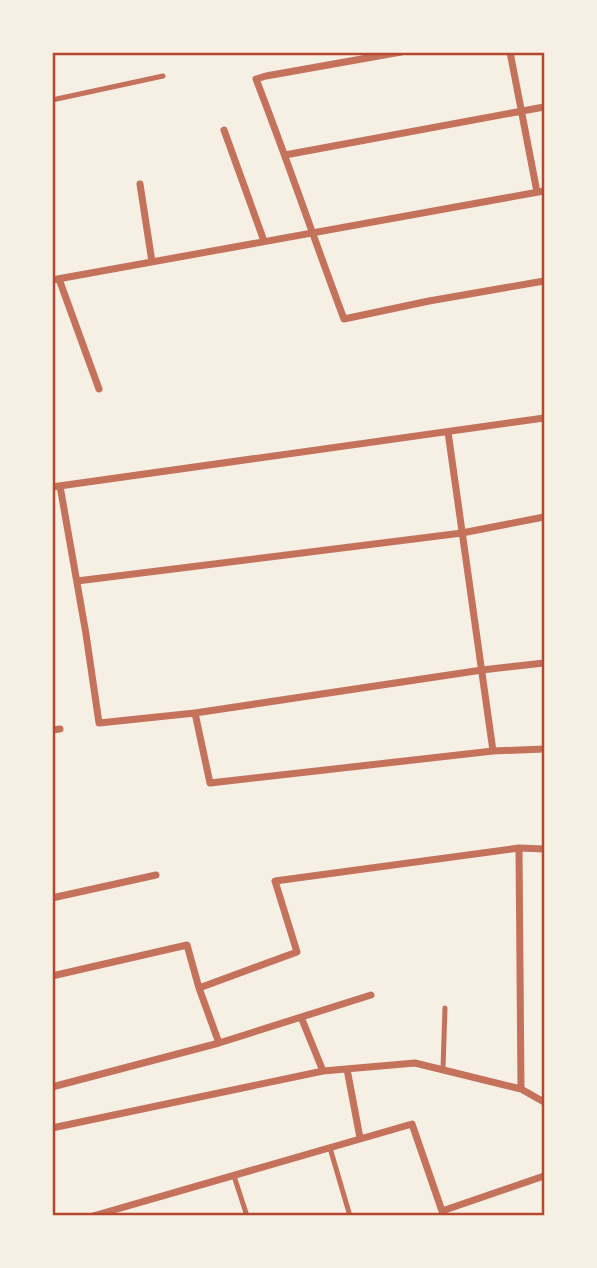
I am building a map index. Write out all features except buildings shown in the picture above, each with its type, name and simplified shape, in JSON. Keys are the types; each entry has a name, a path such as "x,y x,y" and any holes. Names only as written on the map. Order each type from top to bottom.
{"street":[{"path":"401,52 256,79 344,318 544,281"},
{"path":"99,389 56,279 541,192 510,52"},
{"path":"285,155 544,107"},
{"path":"224,130 264,241"},
{"path":"140,184 152,262"},
{"path":"544,418 56,486 77,582 99,723 195,713 544,663"},
{"path":"448,432 493,751"},
{"path":"77,582 463,533 544,517"},
{"path":"195,713 210,783 493,751 544,749"},
{"path":"519,848 521,1089"},
{"path":"199,988 297,952 275,881 519,848 544,849"},
{"path":"52,898 156,875"},
{"path":"52,976 187,945 219,1043"},
{"path":"52,1087 219,1043 371,995"},
{"path":"301,1017 323,1071"},
{"path":"52,1128 323,1071 415,1063 521,1089 544,1101"},
{"path":"347,1069 360,1139"},
{"path":"93,1216 412,1124 442,1211 544,1176"}],"lane":[{"path":"52,100 163,76"},
{"path":"443,1069 445,1008"},
{"path":"330,1148 350,1216"},
{"path":"234,1176 247,1216"}]}
